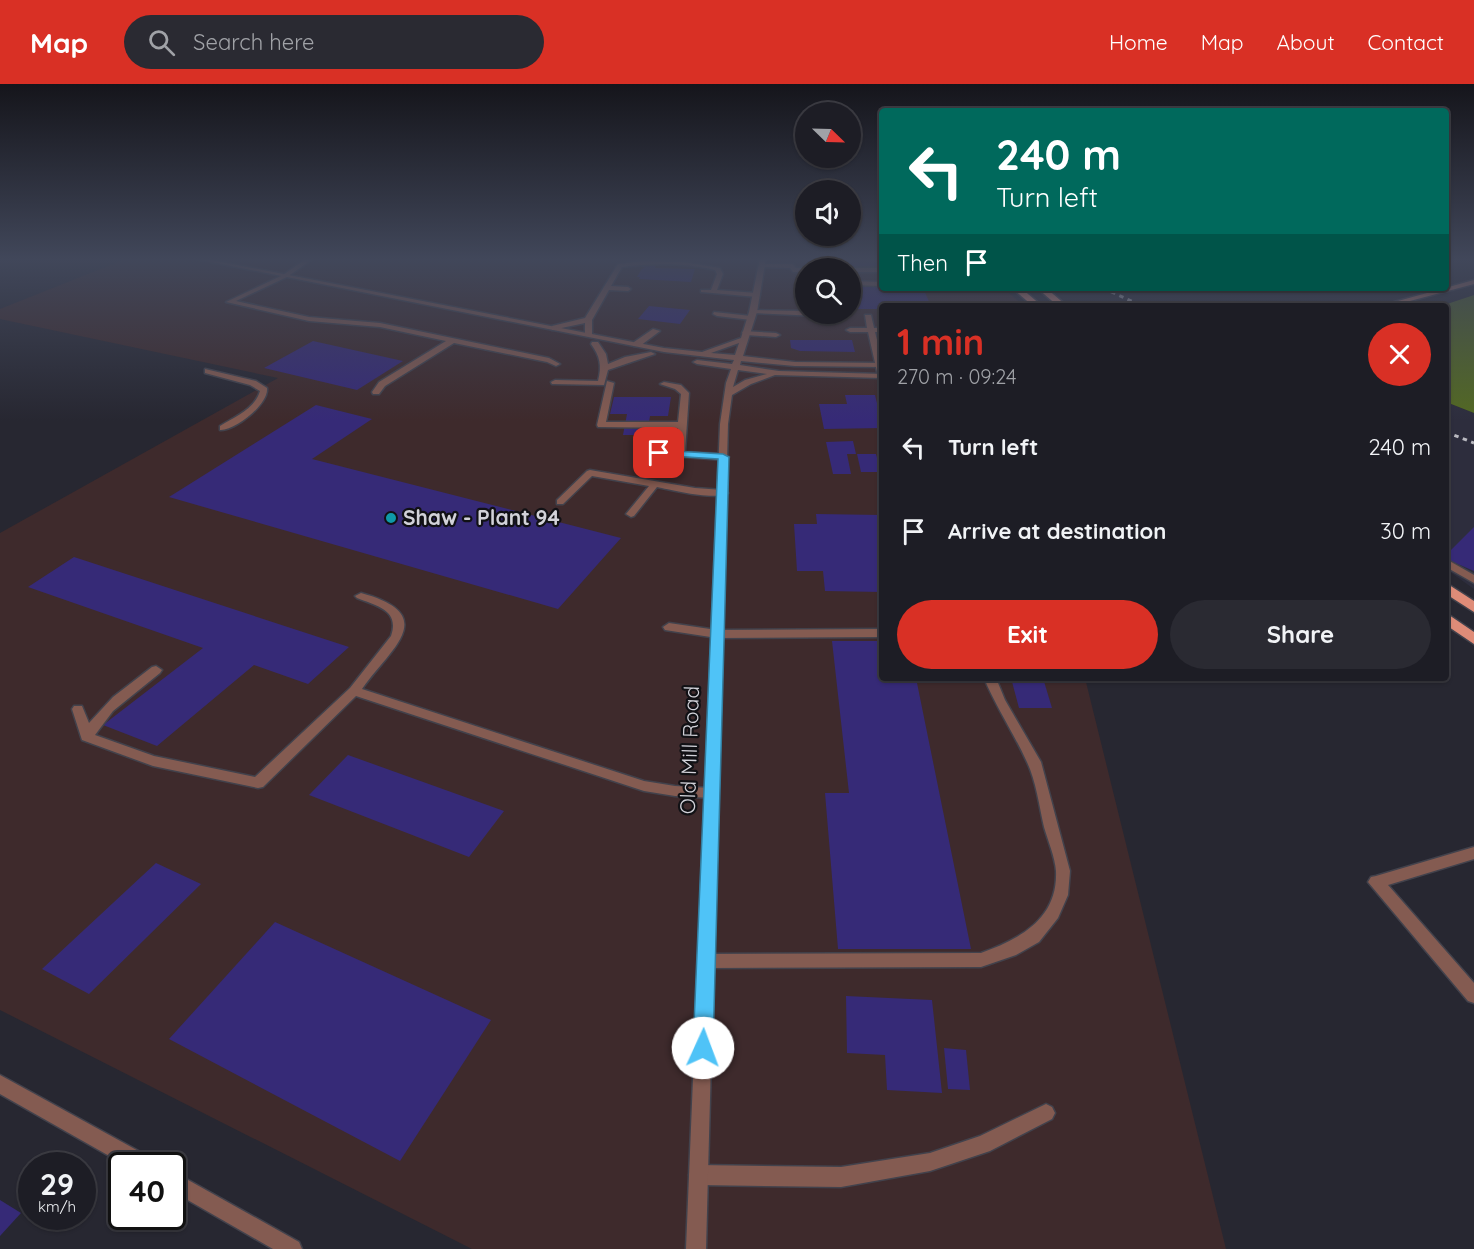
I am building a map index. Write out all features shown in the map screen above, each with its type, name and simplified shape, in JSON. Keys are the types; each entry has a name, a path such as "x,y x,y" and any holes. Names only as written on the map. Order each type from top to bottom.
{"main road":[{"path":"1449,589 1474,608"},
{"path":"1449,620 1474,639"}],"street":[{"path":"281,312 309,318 380,325 549,360 556,364"},
{"path":"468,312 692,354 779,373 879,376"},
{"path":"589,335 588,320 593,312"},
{"path":"717,314 795,314"},
{"name":"Old Mill Road","path":"696,1249 723,457 728,394 752,315"},
{"path":"868,317 879,357"},
{"path":"555,328 588,320"},
{"path":"511,321 595,344 651,354 736,363 879,365"},
{"path":"850,330 879,330"},
{"path":"637,344 656,331"},
{"path":"692,354 716,350 745,336 776,335"},
{"path":"376,392 382,384 453,340"},
{"path":"595,344 605,360 610,383 601,425 682,425"},
{"path":"606,368 628,359 651,354"},
{"path":"208,371 253,383 264,390 263,399 256,406 223,428"},
{"path":"728,394 748,382 779,373"},
{"path":"555,382 610,383"},
{"path":"568,393 572,382"},
{"path":"664,384 678,387 685,393 680,455"},
{"path":"659,453 723,457"},
{"path":"560,502 590,473 723,493"},
{"path":"632,514 655,484"},
{"path":"1449,564 1474,580"},
{"path":"87,737 153,761 258,783 354,691 386,653 400,630 399,621 384,604 361,596"},
{"path":"669,627 717,634 879,633"},
{"path":"1459,628 1474,645"},
{"path":"87,737 96,720 111,705 156,669"},
{"path":"706,961 981,960 1011,950 1033,937 1050,918 1060,895 1063,871 1034,762 999,700 991,681"},
{"path":"354,691 644,786 711,793"},
{"path":"78,709 87,737"},
{"path":"1474,853 1376,882 1474,995"},
{"path":"0,1084 121,1152"},
{"path":"699,1175 841,1177 930,1162 983,1144 1046,1113"},
{"path":"186,1188 292,1249"}],"shaded area":[{"path":"0,312 795,312 795,324 861,324 861,312 879,312 879,681 1086,681 1226,1249 472,1249 0,1010 0,533 278,378 0,319"},
{"path":"1449,403 1474,413 1474,589 1449,571"}],"green space":[{"path":"1449,312 1474,312 1474,413 1449,403"}],"building":[{"path":"644,312 688,312 680,324 638,319"},
{"path":"790,340 852,340 855,352 800,351 791,348"},
{"path":"313,341 403,361 357,390 264,368"},
{"path":"845,395 875,395 879,403 879,428 824,429 819,404 847,404"},
{"path":"614,397 671,397 668,416 650,416 647,435 623,435 627,414 610,414"},
{"name":"Shaw - Plant 94","path":"316,405 372,419 312,459 621,538 558,609 169,497"},
{"path":"853,441 856,454 847,454 851,474 833,474 826,442"},
{"path":"857,454 876,454 879,472 861,472"},
{"path":"816,514 879,515 879,592 825,591 823,571 797,571 794,524 817,524"},
{"path":"1474,527 1474,571 1449,560 1449,552"},
{"path":"74,557 349,647 308,684 254,665 157,746 103,725 203,648 28,587"},
{"path":"832,641 879,641 879,681 917,681 971,949 838,949 825,793 849,793"},
{"path":"1012,681 1044,681 1052,708 1019,708"},
{"path":"348,755 504,811 469,857 309,795"},
{"path":"156,863 201,884 89,994 42,969"},
{"path":"275,922 491,1020 400,1161 169,1039"},
{"path":"846,996 932,1000 942,1093 887,1090 885,1055 847,1053"},
{"path":"944,1048 966,1050 970,1090 948,1089"},
{"path":"0,1200 18,1211 18,1216 0,1236"}],"railway":[{"path":"1449,433 1474,443"}],"place":[{"name":"Shaw - Plant 94","path":"391,518"}],"route":[{"path":"659,453 723,457 703,1048"}]}
